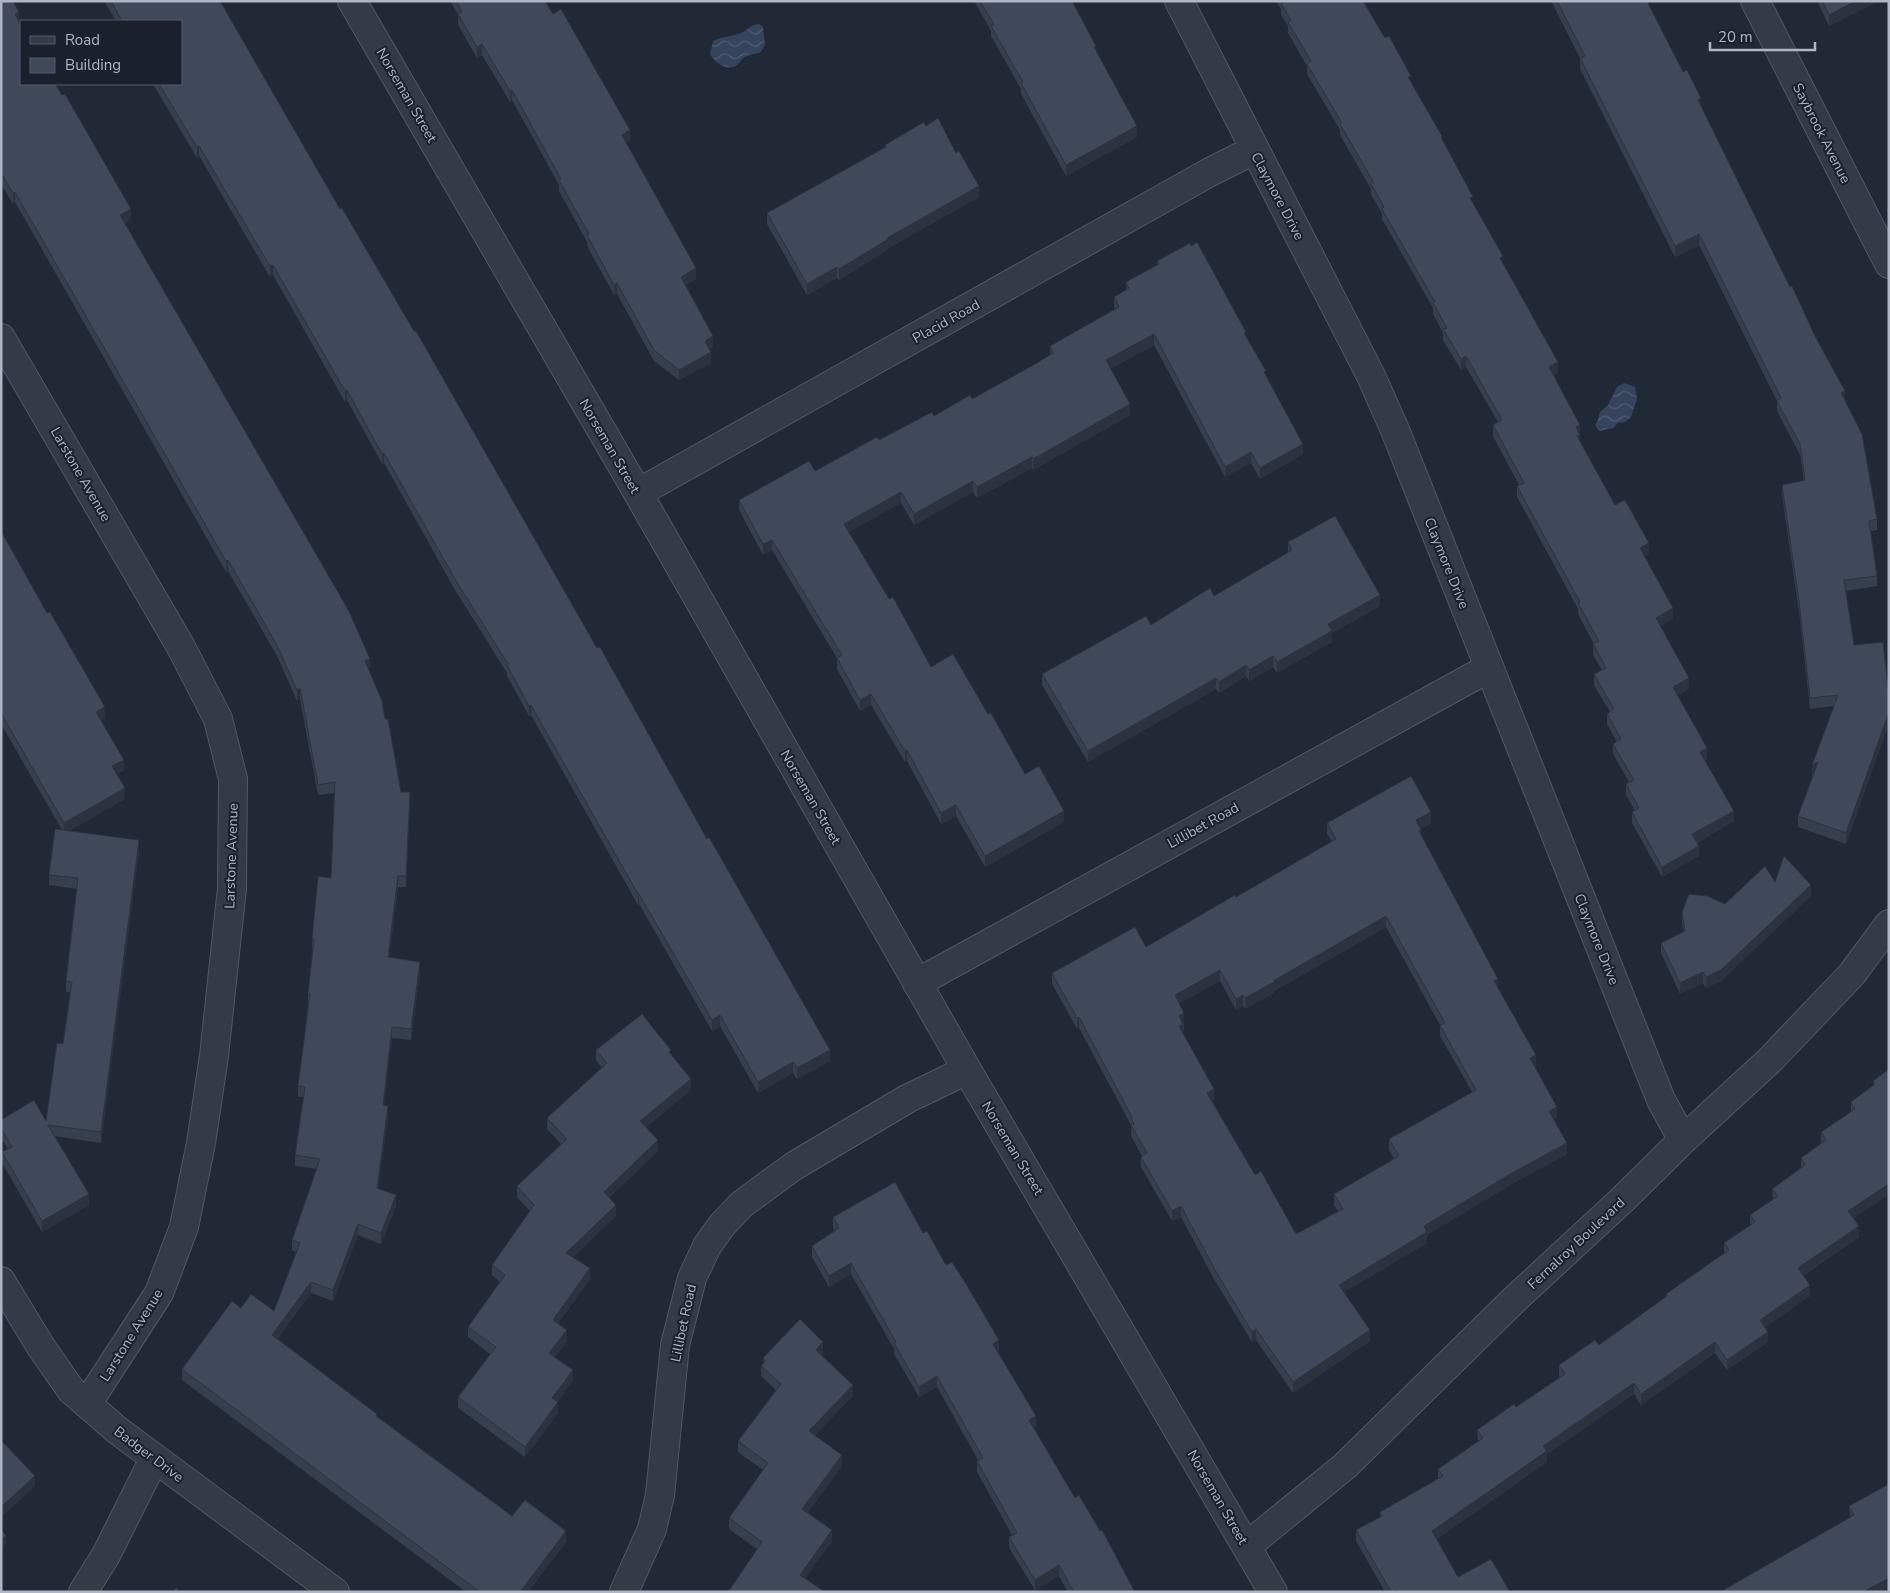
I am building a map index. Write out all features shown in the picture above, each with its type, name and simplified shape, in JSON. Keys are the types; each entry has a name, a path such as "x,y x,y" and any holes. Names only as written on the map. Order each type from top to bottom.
{"street":[{"name":"Norseman Street","path":"352,1 638,493 967,1070 1247,1546 1272,1592"},
{"name":"Claymore Drive","path":"1179,1 1372,376 1661,1100 1683,1140"},
{"name":"Saybrook Avenue","path":"1755,1 1889,264"},
{"name":"Placid Road","path":"638,493 1193,182 1254,150"},
{"name":"Larstone Avenue","path":"1,338 181,646 218,719 233,779 232,888 214,1056 202,1143 184,1227 159,1293 87,1404"},
{"name":"Lillibet Road","path":"917,982 1489,668"},
{"name":"Fernalroy Boulevard","path":"1247,1546 1345,1466 1493,1320 1770,1060 1852,974 1889,924"},
{"name":"Lillibet Road","path":"624,1592 652,1529 660,1495 675,1345 692,1278 707,1246 722,1225 742,1204 794,1166 921,1092 967,1070"},
{"name":"Badger Drive","path":"1,1281 55,1369 71,1390 154,1459 335,1592"},
{"path":"83,1592 106,1555 154,1459"}],"water":[{"path":"759,24 763,27 765,44 761,52 747,56 733,67 722,66 710,54 713,41 738,34 753,25"},
{"path":"1624,383 1635,387 1637,399 1631,417 1625,422 1618,423 1613,428 1599,431 1595,425 1600,412 1608,405 1617,387"}],"building":[{"path":"1,1 13,1 19,12 15,14 20,24 20,85 56,85 62,95 65,94 131,209 120,215 349,611 370,659 365,661 382,701 385,719 388,719 401,792 410,792 406,876 398,876 388,957 420,962 411,1029 392,1027 383,1105 388,1106 377,1188 396,1195 381,1233 358,1224 333,1290 311,1282 272,1335 377,1414 376,1416 512,1516 525,1500 566,1531 520,1592 480,1592 182,1369 232,1301 241,1308 251,1294 274,1311 300,1243 292,1240 320,1159 295,1155 305,1087 298,1086 310,994 308,994 318,876 331,878 335,782 318,785 300,688 297,690 277,645 228,560 226,561 15,192 13,193 1,173"},
{"path":"111,1 220,1 340,209 342,208 414,331 416,331 597,648 600,647 707,839 709,837 830,1050 797,1068 793,1062 758,1082 720,1015 712,1020 531,705 529,706 508,664 455,579 347,390 345,391 273,265 270,266 199,146 197,147 160,85 182,85 182,20 121,20"},
{"path":"456,1 545,1 553,14 561,9 630,130 622,135 696,268 681,277 713,336 705,341 711,352 679,370 654,350 617,283 614,285 587,235 589,234 559,180 561,179 512,90 510,91 482,44 477,47 458,14 462,12"},
{"path":"980,1 1072,1 1096,46 1094,47 1137,126 1066,165 1021,83 1023,82 991,26 994,24"},
{"path":"1282,1 1363,1 1385,38 1389,36 1411,76 1408,77 1442,136 1473,197 1470,198 1503,256 1500,258 1558,362 1549,367 1580,425 1576,427 1580,435 1577,436 1615,505 1625,500 1649,543 1640,548 1673,608 1656,618 1689,678 1673,687 1707,748 1700,752 1734,811 1692,834 1699,846 1662,867 1632,812 1639,808 1626,784 1634,780 1613,744 1621,739 1607,714 1614,709 1594,674 1606,668 1593,644 1599,641 1517,486 1524,483 1493,425 1502,420 1466,356 1461,359 1443,329 1447,328 1433,303 1435,302 1382,209 1384,207 1371,184 1374,183 1340,124 1342,123 1307,64 1311,61 1288,22 1291,20 1281,4 1283,3"},
{"path":"1557,1 1647,1 1683,72 1687,70 1701,98 1698,100 1790,287 1792,286 1816,338 1845,391 1841,393 1862,434 1877,519 1869,521 1877,576 1844,580 1854,645 1883,642 1889,712 1846,833 1798,816 1818,762 1812,765 1838,695 1810,698 1799,601 1782,485 1805,480 1800,444 1777,401 1781,398 1699,234 1675,246 1580,58 1585,56"},
{"path":"1822,1 1856,1 1829,15"},
{"path":"938,118 956,153 959,151 979,186 887,238 887,240 839,269 837,267 807,284 767,213 886,147 885,145 924,122 926,126"},
{"path":"1197,242 1246,332 1244,333 1266,371 1264,372 1303,444 1260,468 1251,452 1225,467 1154,334 1106,360 1130,404 1033,459 1032,457 977,487 973,481 914,514 901,492 844,524 889,599 893,597 931,667 953,654 988,714 991,713 1025,774 1039,766 1064,811 985,856 956,805 941,813 907,750 905,751 871,694 860,700 837,658 842,655 772,540 763,544 739,500 809,461 815,471 877,437 879,440 932,412 934,416 970,395 972,399 1037,363 1053,353 1050,346 1119,307 1114,297 1129,288 1126,282 1159,264 1157,261 1190,243 1191,246"},
{"path":"1335,516 1380,595 1328,624 1332,631 1277,662 1273,656 1249,670 1246,665 1219,682 1216,678 1088,751 1042,674 1146,616 1151,625 1210,588 1214,596 1292,550 1288,542"},
{"path":"1,531 47,613 50,612 105,707 96,712 124,760 112,766 125,788 64,823 1,713"},
{"path":"1411,776 1431,812 1416,820 1421,830 1419,831 1498,979 1494,981 1536,1055 1530,1058 1557,1107 1549,1111 1567,1143 1512,1173 1424,1226 1427,1232 1339,1285 1370,1330 1293,1382 1256,1329 1252,1332 1214,1268 1181,1206 1172,1211 1141,1157 1147,1153 1131,1125 1134,1124 1132,1117 1079,1017 1077,1018 1052,973 1135,927 1146,947 1336,839 1327,823","holes":["1386,916 1445,1023 1440,1025 1476,1090 1389,1139 1399,1156 1334,1194 1343,1209 1296,1234 1261,1171 1255,1175 1207,1093 1214,1089 1179,1026 1183,1024 1179,1016 1184,1013 1175,995 1220,970 1236,999 1243,995 1245,998"]},
{"path":"55,829 139,840 101,1132 48,1125 89,1194 42,1221 2,1152 12,1147 1,1128 1,1120 34,1100 46,1121 57,1043 63,1044 72,982 66,981 78,878 49,875"},
{"path":"1784,856 1811,885 1721,970 1706,977 1703,972 1680,983 1661,943 1685,931 1682,912 1689,894 1707,896 1725,904 1765,866 1775,882"},
{"path":"642,1014 691,1079 640,1121 658,1140 604,1192 616,1205 566,1253 590,1268 553,1320 567,1330 549,1353 573,1370 552,1398 558,1402 525,1447 458,1397 496,1347 468,1327 505,1275 492,1265 534,1205 517,1186 567,1139 547,1118 607,1063 596,1050"},
{"path":"1889,1069 1889,1184 1848,1211 1859,1226 1798,1268 1810,1285 1760,1320 1768,1332 1727,1360 1715,1342 1641,1394 1634,1383 1543,1446 1547,1451 1432,1531 1458,1577 1491,1559 1510,1592 1398,1592 1397,1590 1391,1592 1356,1530 1382,1516 1380,1512 1443,1476 1438,1469 1483,1438 1477,1430 1514,1404 1516,1407 1565,1374 1559,1365 1595,1340 1599,1345 1667,1296 1666,1294 1729,1250 1724,1243 1755,1222 1750,1215 1778,1196 1772,1189 1805,1165 1801,1158 1826,1140 1821,1132 1855,1109 1851,1102 1875,1084 1873,1081"},
{"path":"895,1182 923,1233 927,1231 946,1265 952,1262 999,1340 993,1344 1036,1416 1029,1420 1075,1498 1079,1495 1100,1531 1102,1530 1135,1592 1074,1592 1059,1565 1035,1580 1009,1537 1017,1533 977,1461 983,1458 937,1376 919,1387 851,1263 829,1276 812,1246 839,1228 833,1217"},
{"path":"800,1319 823,1342 816,1350 853,1385 809,1431 842,1455 802,1509 832,1530 800,1575 825,1592 728,1592 762,1542 729,1518 768,1463 738,1441 781,1384 761,1366 765,1361 763,1358"},
{"path":"1,1440 35,1476 1,1507"},
{"path":"1889,1484 1889,1578 1863,1592 1720,1592 1854,1515 1849,1506"},
{"path":"1,1529 6,1536 1,1539"},
{"path":"176,1588 181,1592 173,1592"}]}
